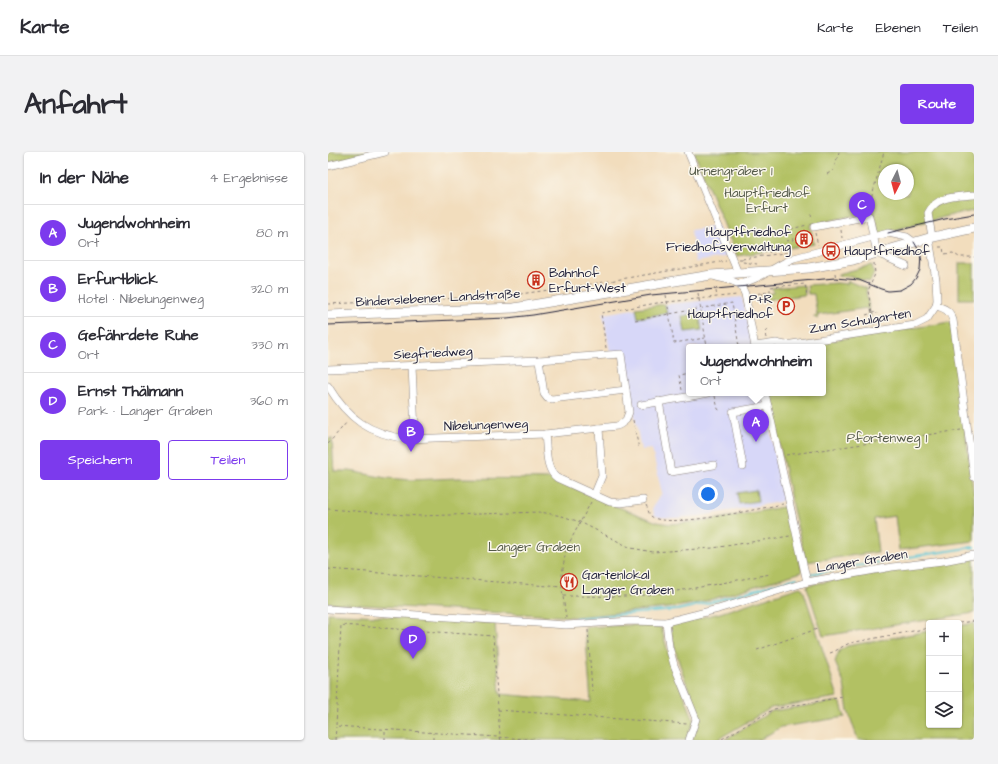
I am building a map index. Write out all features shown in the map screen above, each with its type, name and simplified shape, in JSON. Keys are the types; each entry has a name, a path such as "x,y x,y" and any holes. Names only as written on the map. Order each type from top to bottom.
{"main road":[{"name":"Binderslebener Landstraße","path":"328,315 498,309 532,306 711,275 809,268 844,262 931,237 974,228"}],"street":[{"path":"328,166 385,152"},
{"path":"688,152 738,273"},
{"path":"974,195 943,199 935,204 928,213 936,280 936,306 948,311 953,320 974,477"},
{"path":"812,226 869,216 877,253 906,266"},
{"path":"740,285 758,280 771,271 795,261 874,239 888,233 906,237 914,242"},
{"path":"711,275 725,280 734,281 740,285 745,294 754,344"},
{"name":"Zum Schulgarten","path":"791,344 921,323 927,320 936,306"},
{"name":"Zum Schulgarten","path":"767,344 780,344"},
{"name":"Siegfriedweg","path":"328,369 538,360 621,354 626,390"},
{"path":"538,360 544,394 547,398 552,399 626,390 629,409 628,416"},
{"path":"412,366 415,432"},
{"name":"Nibelungenweg","path":"328,386 336,400 352,417 373,430 393,437 408,439 545,434 617,426 622,424 628,416"},
{"path":"641,405 690,396"},
{"path":"766,396 807,582"},
{"path":"659,402 671,472 714,465"},
{"path":"743,466 733,412 768,406"},
{"path":"594,495 602,476 599,428"},
{"name":"Nibelungenweg","path":"545,434 549,468 556,478 610,502 643,500"},
{"name":"Langer Graben","path":"328,609 566,625 632,621 666,622 718,609 807,582 892,567 943,561 974,555"},
{"path":"666,622 669,647 674,665 696,719 689,740"}],"path":[{"path":"827,174 833,171 839,152"},
{"path":"867,199 871,199 884,152"},
{"path":"839,222 843,240"},
{"path":"786,241 793,240 791,229 812,226"},
{"path":"768,244 770,254"},
{"path":"939,247 943,247 944,254 953,253 958,257 974,257"},
{"path":"328,304 505,296 586,285 788,251 794,252"},
{"path":"742,259 743,262 763,264"},
{"path":"874,263 875,274 868,292 875,331"},
{"path":"835,273 836,280"},
{"path":"608,355 601,313 667,302 770,292 770,287 804,283 807,297"},
{"path":"578,298 586,285"},
{"path":"716,291 717,297"},
{"path":"698,293 706,344"},
{"path":"762,293 764,302"},
{"path":"666,296 674,343 705,338"},
{"path":"635,320 732,303 739,344"},
{"path":"866,315 876,312 877,314"},
{"path":"767,344 765,333 768,330"},
{"path":"683,397 679,375 686,374"},
{"path":"716,396 718,409 721,411"},
{"path":"628,416 634,423 639,449"},
{"path":"328,444 352,417"},
{"path":"779,456 967,429"},
{"path":"566,625 562,575 566,549 594,495"},
{"path":"643,500 648,507 651,516 668,520 705,518 790,502"},
{"path":"328,509 419,516 540,512 562,516 580,522 631,548 653,552 713,548 797,535"},
{"path":"328,569 562,587"},
{"path":"563,596 604,597 647,594 771,574"},
{"path":"962,623 974,621"},
{"path":"587,623 592,691"},
{"path":"335,740 341,625 493,636 501,740"},
{"path":"757,650 818,629"},
{"path":"830,653 834,652 841,646 850,643 926,629"},
{"path":"722,739 774,709 844,697"},
{"path":"498,710 695,725"},
{"path":"336,726 541,740"},
{"path":"385,730 385,740"},
{"path":"433,733 433,740"}],"shaded area":[{"path":"717,226 728,256 695,262 691,230"},
{"path":"742,297 752,344 686,344 686,396 763,396 785,499 779,502 700,516 675,518 659,517 654,515 653,507 662,493 652,449 641,450 623,351 610,352 603,314 658,305"}],"green space":[{"path":"328,152 373,152 328,163"},
{"name":"Hauptfriedhof Erfurt","path":"694,152 974,152 974,211 956,214 879,234 874,211 810,225 814,244 737,256"},
{"path":"959,263 974,263 974,299 959,299"},
{"path":"872,265 874,273 870,282 852,277 838,276 838,274"},
{"path":"848,281 867,289 866,291 872,327 867,308 818,315 818,319 814,317 817,315 814,294 808,294 807,285 837,283 847,284"},
{"path":"804,285 805,295 765,300 765,294 773,293 772,288"},
{"path":"665,304 667,313 638,318 636,308"},
{"path":"699,313 702,330 685,332 682,316"},
{"name":"Pfortenweg 1","path":"951,322 974,497 974,541 899,550 895,516 874,519 878,552 806,562 792,505 770,396 826,396 826,344 810,344"},
{"name":"Langer Graben","path":"332,438 334,471 350,471 386,478 411,480 457,478 554,479 608,503 657,522 670,524 706,521 788,506 802,572 699,603 667,608 574,617 328,603 328,439"},
{"path":"756,490 758,501 739,504 737,493"},
{"path":"974,558 974,613 823,636 807,587 808,585"},
{"path":"800,587 803,589 838,697 771,708 720,738 721,740 692,740 700,717 679,661 670,625 720,613"},
{"path":"328,613 495,623 500,694 591,702 585,627 632,625 661,627 668,652 694,721 686,740 328,740"},
{"path":"974,623 974,740 858,740 848,711 844,684 835,662 839,651 847,646 926,632 926,728 962,728 962,625"},
{"path":"839,701 845,717 781,727 759,740 724,740 772,711"}],"waterway":[{"path":"896,559 974,547"},
{"path":"810,574 886,561"},
{"path":"576,618 677,610 797,578"}],"tram line":[{"path":"888,233 945,219 974,214"},
{"path":"914,242 922,261"},
{"path":"328,325 507,318 651,295 835,278 859,280 888,291 900,290 911,284 916,278 920,270 921,256"}],"place":[{"name":"Gefährdete Ruhe","path":"862,225"},
{"name":"Hauptfriedhof Friedhofsverwaltung","path":"804,239"},
{"name":"Hauptfriedhof","path":"831,251"},
{"name":"Bahnhof Erfurt-West","path":"536,280"},
{"name":"P+R Hauptfriedhof","path":"786,306"},
{"name":"Jugendwohnheim","path":"756,442"},
{"name":"Erfurtblick","path":"411,452"},
{"name":"Gartenlokal Langer Graben","path":"569,582"},
{"name":"Ernst Thälmann","path":"413,659"}],"park label":[{"name":"Urnengräber 1","path":"731,171"}]}
